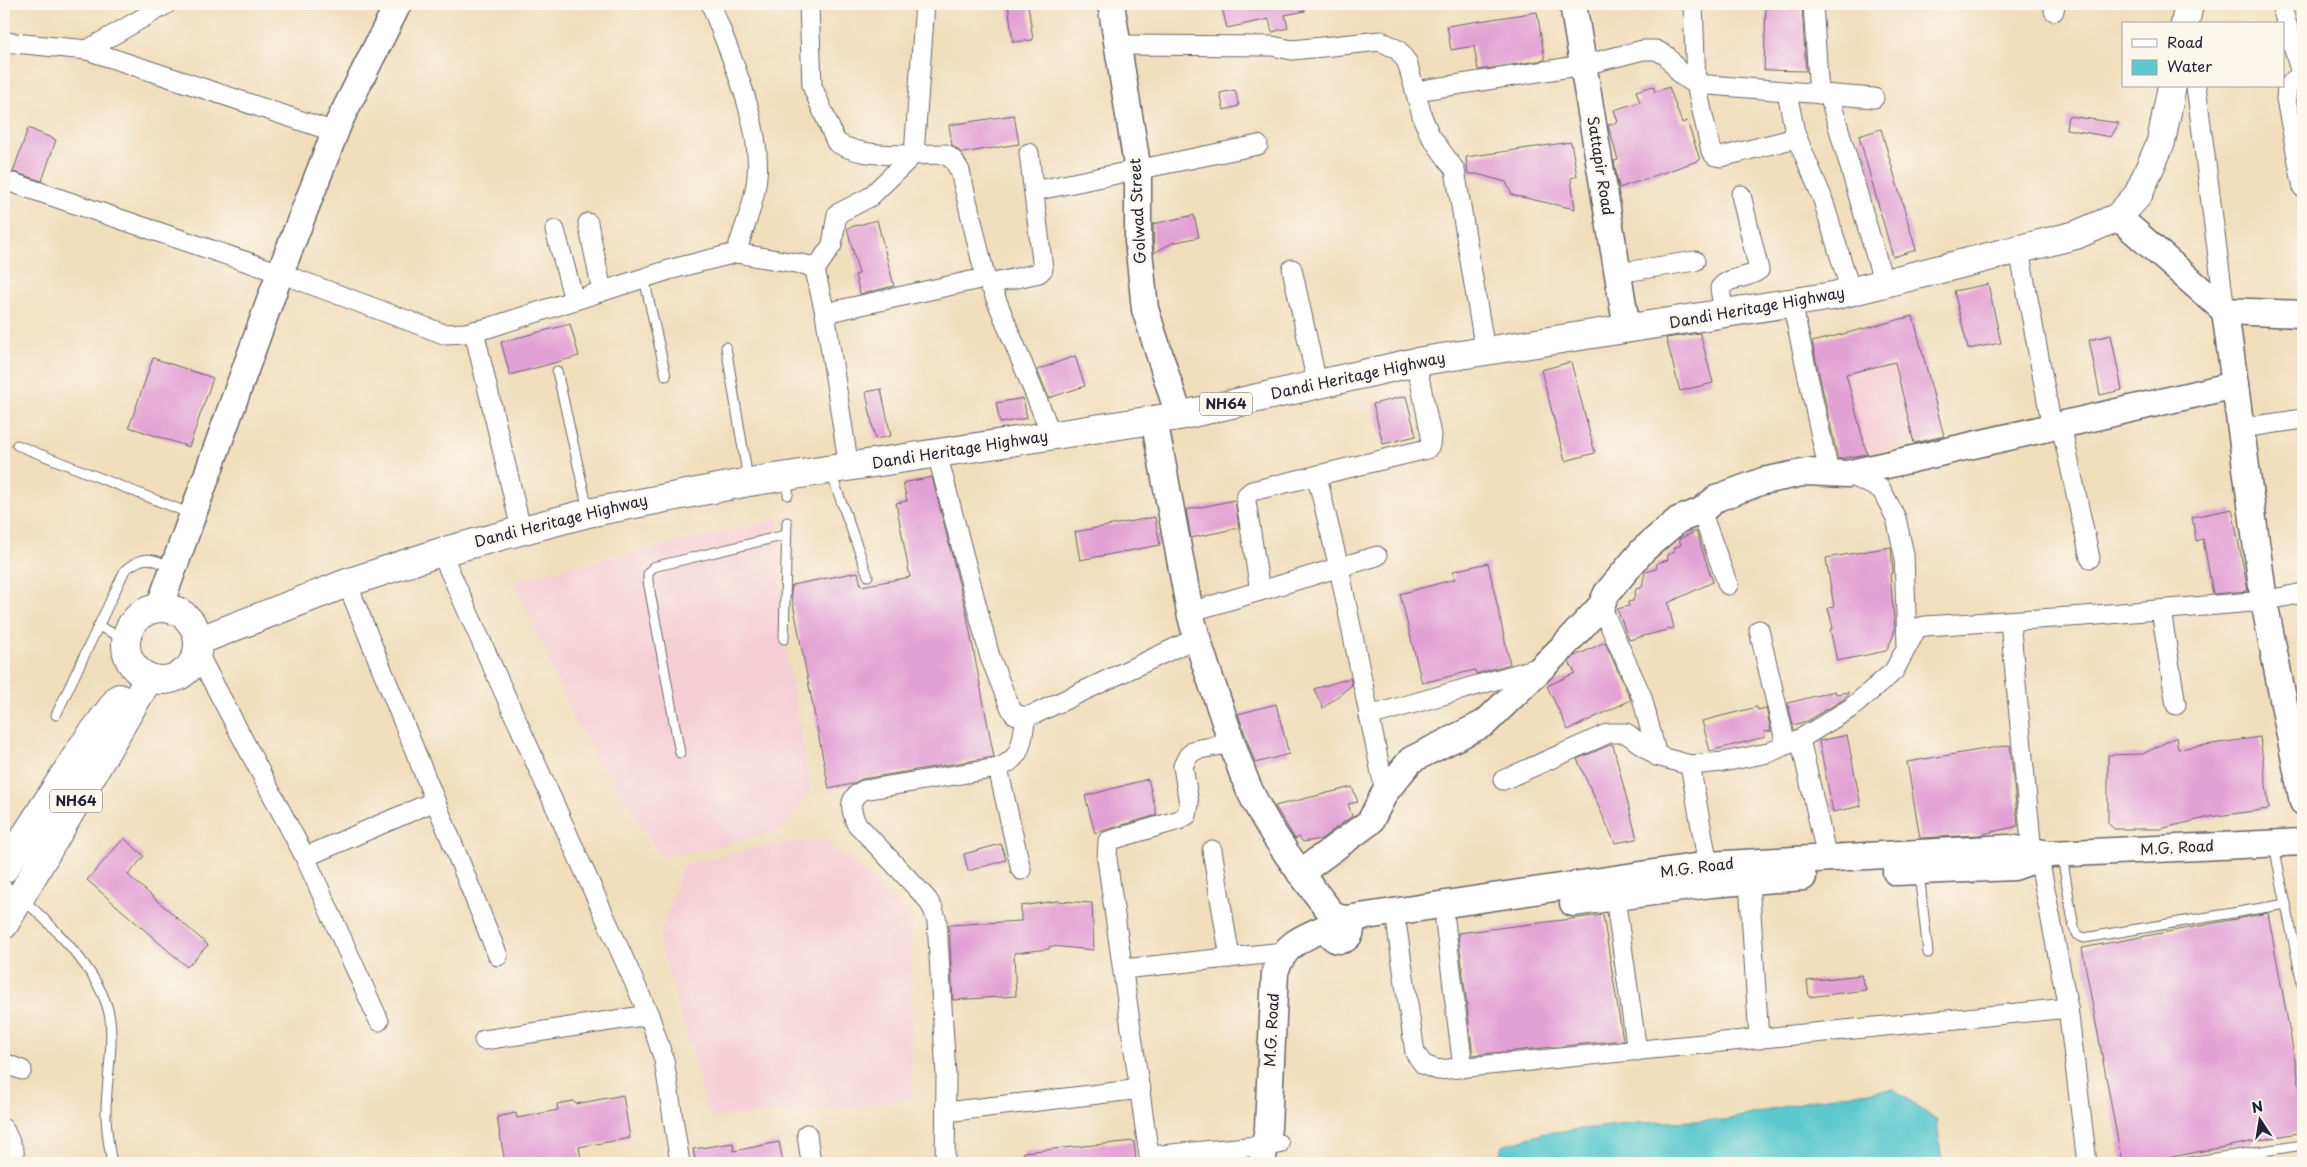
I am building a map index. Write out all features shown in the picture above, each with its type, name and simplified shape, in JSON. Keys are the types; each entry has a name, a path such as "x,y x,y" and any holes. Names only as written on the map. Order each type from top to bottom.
{"highway":[{"name":"Dandi Heritage Highway","path":"198,647 347,583 441,552 521,529 588,513 749,482 789,485 840,469 1167,417 1416,362 1724,314 1851,292 2076,235 2118,217 2138,195 2161,142 2172,88"},
{"path":"158,608 170,608 189,619 196,629 198,647 192,664 184,673 173,678 161,680 143,675 130,662 126,651 125,639 129,627 147,611 158,608"},
{"name":"NH64","path":"4,869 83,746 143,675"},
{"name":"NH64","path":"4,925 12,890 143,675"}],"main road":[{"path":"158,608 280,274 335,132 398,4"},
{"name":"Golwad Street","path":"1111,4 1138,171 1138,241 1145,308 1167,417 1190,612 1196,638 1250,790 1272,830 1300,874 1339,927"},
{"name":"Sattapir Road","path":"1573,4 1627,329"},
{"path":"2118,217 2225,311 2303,314"},
{"path":"2225,311 2264,601 2303,802"},
{"path":"1300,874 1370,822 1385,792 1411,760 1485,723 1600,606 1607,593 1653,541 1678,520 1701,511 1717,498 1763,481 1807,472 1838,473 2057,426 2235,385"},
{"name":"M.G. Road","path":"1270,1154 1268,1128 1280,993 1275,972 1284,952 1294,943 1339,927 1708,864 2008,848 2046,854 2303,842"},
{"name":"M.G. Road","path":"1280,993 1294,959 1339,927 1397,928 1615,897 1750,881 1919,870 2014,867 2046,854"}],"street":[{"path":"87,50 167,4"},
{"path":"712,4 744,96 756,147 757,176 749,212 736,253"},
{"path":"809,4 812,86 836,142 844,148 858,151 946,154 954,161 960,171 988,282 1052,436"},
{"path":"815,270 832,245 837,214 870,197 914,154 925,4"},
{"path":"1693,4 1696,84 1711,151 1715,156 1720,157 1796,138"},
{"path":"1813,4 1824,94 1884,284"},
{"path":"2281,4 2302,77 2294,80 2287,87 2286,99 2303,188"},
{"path":"1118,45 1272,46 1292,50 1381,41 1398,50 1407,62 1430,134 1455,170 1485,351"},
{"path":"4,42 87,50 335,132"},
{"path":"1416,91 1584,65 1643,50 1656,50 1668,56 1682,76 1696,84 1874,98"},
{"path":"2196,88 2225,311"},
{"path":"1787,92 1796,138 1822,197 1851,292"},
{"path":"1034,191 1258,145"},
{"path":"825,313 980,279 988,282 1039,273 1043,269 1029,152"},
{"path":"13,184 280,274 444,334 474,331 709,258 736,253 807,265 815,270 825,313 840,469"},
{"path":"1724,314 1720,288 1726,280 1754,274 1759,270 1741,196"},
{"path":"588,223 602,291"},
{"path":"555,230 574,300"},
{"path":"2019,250 2057,426 2090,558"},
{"path":"1618,273 1695,262"},
{"path":"1292,269 1317,383"},
{"path":"1792,303 1838,473 1880,489 1896,518 1904,554 1907,648"},
{"path":"474,331 521,529"},
{"path":"1260,591 1246,501 1248,495 1252,491 1317,477 1427,449 1430,445 1431,436 1416,362"},
{"path":"2241,428 2303,419"},
{"path":"937,453 990,657 1014,714 1026,717 1196,638"},
{"path":"1317,477 1385,792"},
{"path":"1701,511 1728,585"},
{"path":"441,552 649,1015 664,1060 680,1163"},
{"path":"1190,612 1377,556"},
{"path":"347,583 498,956"},
{"path":"1503,780 1609,733 1626,734 1656,756 1690,765 1768,752 1793,742 1851,708 1894,671 1917,628 1925,626 2264,601 2303,593"},
{"path":"1600,606 1642,697 1656,756"},
{"path":"2160,610 2176,705"},
{"path":"2010,621 2068,1008 2087,1163"},
{"path":"1759,630 1827,858"},
{"path":"198,647 305,857 379,1021"},
{"path":"1369,716 1543,666"},
{"path":"945,1163 946,1075 936,921 933,908 856,823 851,810 852,800 856,794 864,790 998,768 1011,762 1019,754 1026,717"},
{"path":"1232,743 1195,750 1188,756 1183,766 1189,804 1187,815 1179,820 1108,841 1107,858 1150,1159 1270,1154"},
{"path":"1690,765 1708,864"},
{"path":"998,768 1021,870"},
{"path":"305,857 435,801"},
{"path":"1212,850 1230,958"},
{"path":"1750,881 1759,1039"},
{"path":"1615,897 1637,1051"},
{"path":"1445,921 1463,1068"},
{"path":"1397,928 1415,1053 1424,1065 1438,1070 2068,1008"},
{"path":"1123,969 1284,952"},
{"path":"484,1040 649,1015"},
{"path":"4,1063 22,1070"},
{"path":"946,1112 1141,1089"},
{"path":"4,1129 14,1151 15,1163"},
{"path":"807,1134 811,1163"}],"lane":[{"path":"644,278 666,376"},
{"path":"726,347 749,482"},
{"path":"558,371 588,513"},
{"path":"17,445 193,515"},
{"path":"840,469 868,576"},
{"path":"784,640 787,522"},
{"path":"680,753 648,574 653,567 786,534"},
{"path":"56,715 125,570 136,561 148,557 174,568"},
{"path":"98,626 125,639"},
{"path":"2274,843 2303,988"},
{"path":"2046,854 2074,928 2078,935 2084,938 2286,904"},
{"path":"1919,870 1928,953"},
{"path":"12,890 69,945 104,998 110,1018 111,1048 106,1117 112,1163"},
{"path":"2182,1163 2303,1145"}],"shaded area":[{"path":"1895,362 1914,443 1867,454 1846,374"},
{"path":"779,519 783,635 811,790 782,831 661,858 575,723 514,580"},
{"path":"825,840 911,913 912,1098 879,1104 710,1118 659,940 682,865 776,844"}],"water":[{"path":"1894,1089 1937,1121 1942,1163 1498,1163 1502,1146 1545,1133 1638,1123 1725,1120 1827,1097"}],"building":[{"path":"1008,4 1028,4 1033,40 1013,42"},
{"path":"1221,4 1304,4 1305,11 1285,15 1288,28 1272,32 1269,19 1227,28"},
{"path":"1766,6 1802,7 1806,71 1764,70"},
{"path":"1537,12 1545,60 1478,70 1474,46 1451,50 1447,26"},
{"path":"1653,86 1655,92 1669,87 1682,123 1687,121 1700,160 1619,188 1614,161 1618,160 1608,125 1618,122 1614,110 1640,102 1636,91"},
{"path":"1235,90 1239,106 1224,110 1220,93"},
{"path":"1014,115 1019,144 962,153 952,145 949,125"},
{"path":"2068,116 2119,123 2111,137 2066,129"},
{"path":"28,128 56,140 42,181 13,172"},
{"path":"1881,129 1916,250 1893,257 1859,136"},
{"path":"1571,142 1577,176 1571,178 1575,209 1512,195 1506,182 1477,174 1468,174 1466,157"},
{"path":"1194,215 1199,237 1172,243 1154,253 1153,224"},
{"path":"877,220 894,286 860,294 855,275 859,274 847,228"},
{"path":"1988,284 2001,343 1968,349 1954,291"},
{"path":"1913,316 1944,436 1914,443 1895,362 1846,374 1867,454 1838,459 1812,342"},
{"path":"570,324 579,356 510,375 501,342"},
{"path":"1700,333 1713,383 1680,391 1666,338"},
{"path":"2111,335 2122,390 2100,395 2089,340"},
{"path":"1075,356 1085,386 1049,398 1037,370"},
{"path":"153,358 213,378 189,447 129,427"},
{"path":"1571,362 1595,453 1565,461 1541,370"},
{"path":"881,389 891,436 875,439 866,392"},
{"path":"1406,396 1416,436 1383,444 1373,404"},
{"path":"1023,398 1027,418 1000,423 996,403"},
{"path":"932,477 966,611 994,757 862,779 852,784 829,789 791,593 792,585 858,572 861,586 910,577 896,503 907,501 903,483"},
{"path":"1235,500 1239,528 1191,538 1186,510"},
{"path":"2232,509 2248,591 2213,594 2203,539 2196,541 2192,517"},
{"path":"1155,517 1160,545 1080,560 1075,532"},
{"path":"1696,531 1713,582 1668,603 1674,628 1629,640 1617,609 1629,606 1628,602 1633,601 1636,589 1642,587 1645,572 1656,569 1657,563 1668,560 1667,555 1674,552 1674,548 1681,545 1679,539"},
{"path":"1891,547 1893,573 1890,574 1895,628 1893,637 1886,651 1837,661 1830,629 1833,628 1828,608 1834,607 1826,558"},
{"path":"1488,563 1510,664 1476,674 1475,670 1422,683 1400,594 1455,579 1453,571"},
{"path":"1605,642 1631,700 1568,730 1547,686 1575,673 1569,662 1575,656"},
{"path":"1350,678 1352,685 1323,708 1314,689"},
{"path":"1835,691 1836,694 1849,692 1844,699 1807,721 1793,725 1788,703"},
{"path":"1276,704 1289,754 1255,763 1238,714"},
{"path":"1757,707 1758,710 1766,708 1771,731 1764,732 1765,737 1710,751 1702,721"},
{"path":"1847,735 1861,806 1833,812 1819,741"},
{"path":"2176,737 2178,749 2260,737 2269,809 2210,817 2160,829 2114,829 2108,823 2108,755 2143,754"},
{"path":"1613,745 1637,839 1615,843 1577,759"},
{"path":"2010,745 2018,826 1979,835 1920,838 1907,762"},
{"path":"1148,779 1157,815 1095,833 1085,796"},
{"path":"1352,787 1358,802 1348,804 1352,816 1321,839 1303,842 1299,837 1295,839 1275,806"},
{"path":"124,838 144,856 128,875 208,945 187,967 87,880"},
{"path":"1001,844 1006,860 968,871 964,854"},
{"path":"1057,901 1092,903 1094,950 1050,946 1049,949 1014,953 1016,996 953,1000 949,925 1021,921 1021,906"},
{"path":"2268,913 2303,1104 2303,1132 2140,1163 2122,1163 2082,948"},
{"path":"1603,915 1623,1040 1473,1055 1458,933"},
{"path":"1861,975 1866,990 1809,997 1807,981"},
{"path":"623,1095 630,1138 579,1147 582,1163 505,1163 497,1117 516,1113 517,1118 558,1110 557,1104 573,1101 576,1104"},
{"path":"1134,1141 1136,1160 1104,1163 1024,1163 1023,1152"},
{"path":"779,1142 783,1163 696,1163 693,1149 733,1143 734,1151"}]}
